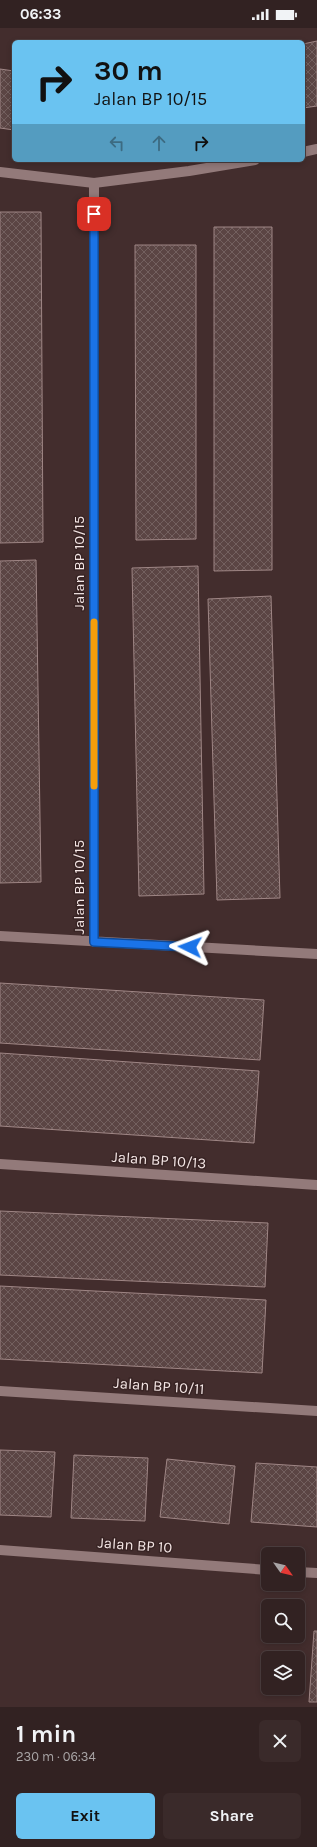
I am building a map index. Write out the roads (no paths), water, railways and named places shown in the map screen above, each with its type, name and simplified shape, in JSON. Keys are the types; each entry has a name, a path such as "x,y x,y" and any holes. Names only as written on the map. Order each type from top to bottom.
{"street":[{"path":"305,152 317,149"},
{"path":"0,172 94,183 189,172 244,162"},
{"name":"Jalan BP 10/15","path":"94,183 94,942"},
{"path":"0,936 317,954"},
{"name":"Jalan BP 10/13","path":"0,1164 317,1185"},
{"name":"Jalan BP 10/11","path":"0,1391 317,1411"},
{"name":"Jalan BP 10","path":"0,1550 261,1569"},
{"path":"305,1572 317,1573"}]}
